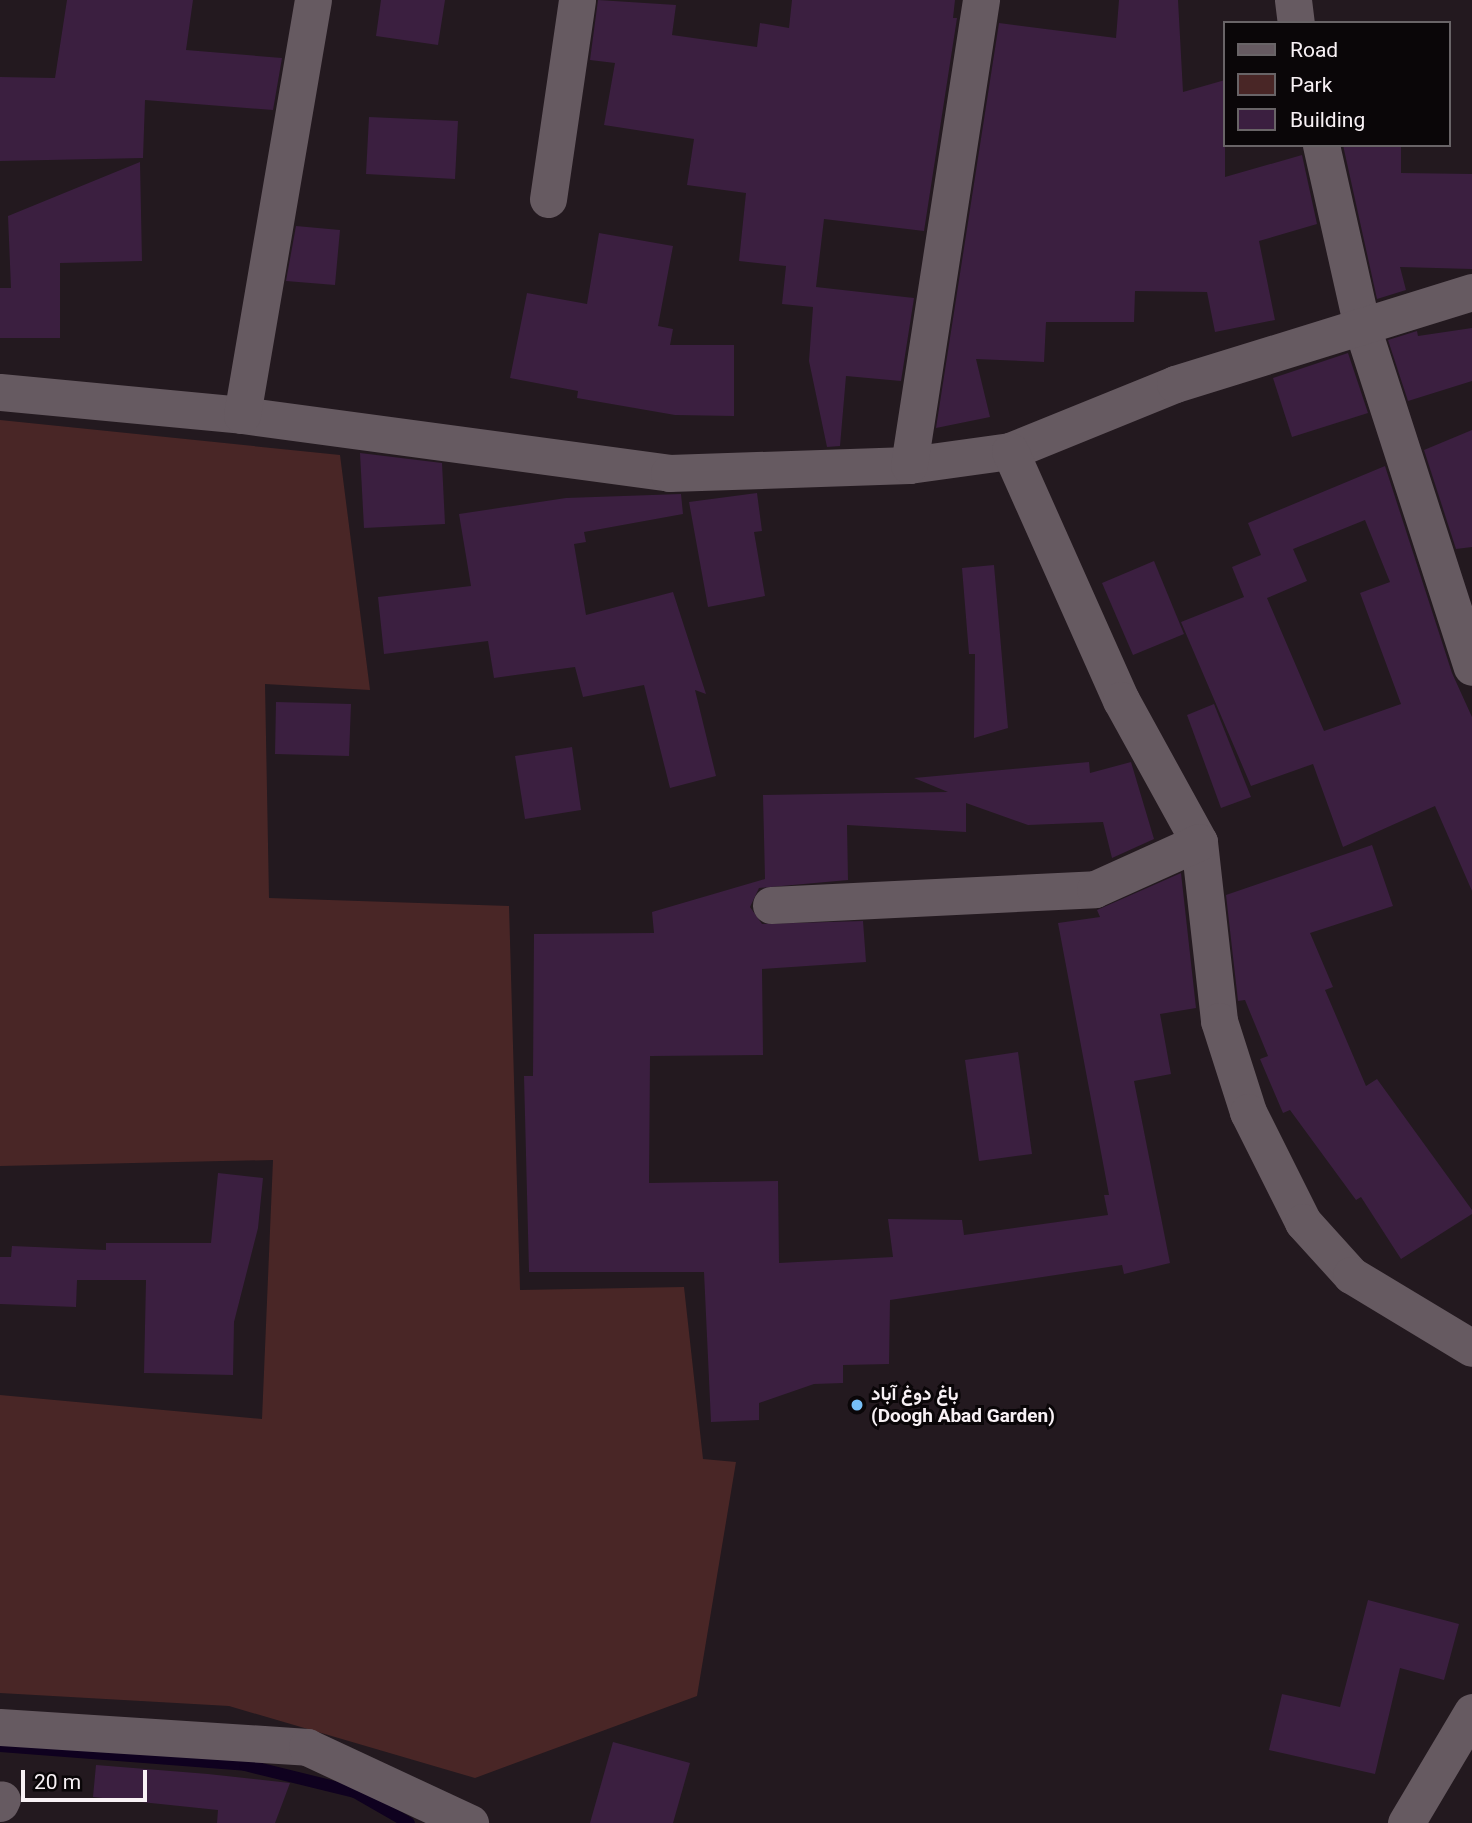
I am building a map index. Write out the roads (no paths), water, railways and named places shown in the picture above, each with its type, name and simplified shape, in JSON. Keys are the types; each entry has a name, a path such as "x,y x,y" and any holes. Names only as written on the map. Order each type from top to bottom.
{"street":[{"path":"242,415 313,0"},
{"path":"548,199 577,0"},
{"path":"909,465 981,0"},
{"path":"1293,0 1296,21"},
{"path":"1321,147 1362,327 1472,667"},
{"path":"0,393 242,415 670,473 909,465 1010,451 1175,384 1472,292"},
{"path":"1010,451 1121,701 1199,842 1219,1021 1248,1112 1303,1222 1351,1275 1472,1348"},
{"path":"771,905 1095,889 1199,842"},
{"path":"1406,1823 1472,1712"},
{"path":"0,1727 307,1747 470,1823"}],"waterway":[{"path":"0,1746 245,1765 355,1792 409,1823"}],"place":[{"name":"باغ دوغ آباد (Doogh Abad Garden)","path":"857,1405"}]}
